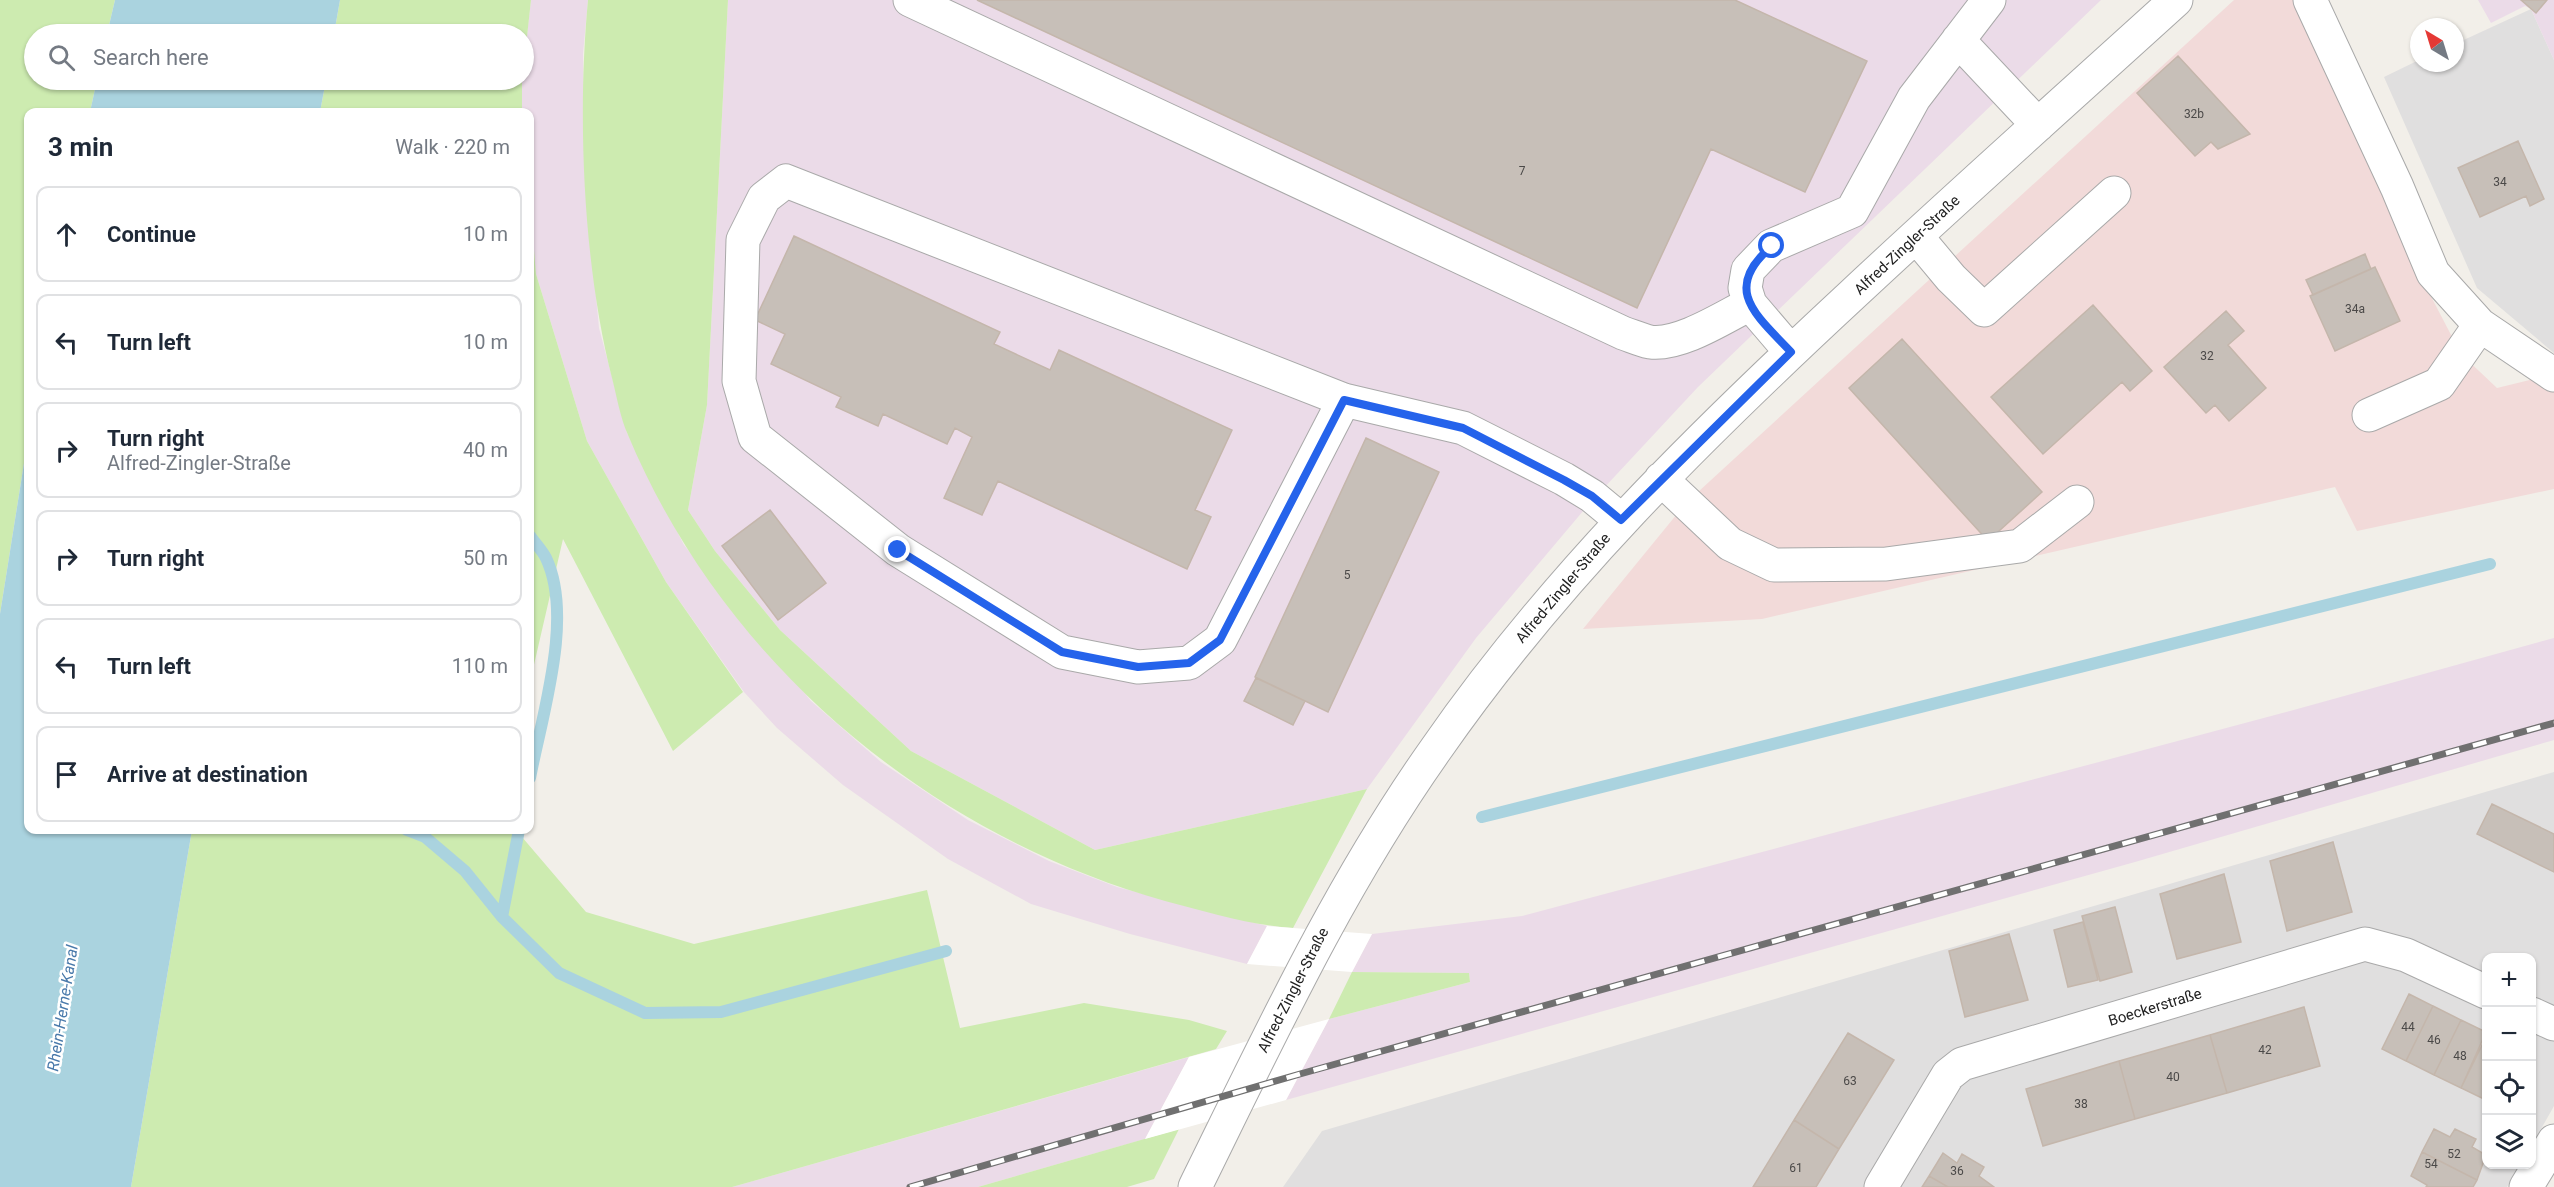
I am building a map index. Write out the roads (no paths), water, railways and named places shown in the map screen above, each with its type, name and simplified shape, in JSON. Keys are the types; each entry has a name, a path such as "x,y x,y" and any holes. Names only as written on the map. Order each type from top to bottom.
{"street":[{"path":"910,0 1623,333 1651,342 1669,341 1694,332 1750,304"},
{"name":"Alfred-Zingler-Straße","path":"1195,1187 1325,926 1384,828 1435,749 1559,590 1621,520 1791,352 2176,0"},
{"path":"2310,0 2397,187 2433,273 2480,325 2554,375"},
{"path":"1791,352 1750,304 1745,288 1748,270 1772,246 1829,224 1852,211 1869,185 1914,98 1988,2"},
{"path":"1958,40 2038,125"},
{"path":"1344,400 1220,640 1189,663 1138,667 1062,652 898,550 755,437 739,381 743,240 764,198 786,181 1344,400 1463,428 1592,496 1621,520"},
{"path":"1916,236 1951,278 1984,310 2114,193"},
{"path":"2369,415 2439,384 2480,325"},
{"path":"1661,479 1730,544 1774,565 1886,564 2020,546 2077,502"},
{"name":"Boeckerstraße","path":"1881,1187 1947,1075 1962,1064 2365,944 2406,955 2482,990"},
{"path":"2536,1016 2554,1024"},
{"path":"2526,1187 2554,1141"}],"water":[{"path":"115,0 340,0 336,24 109,24"},
{"path":"95,90 324,90 321,108 91,108"},
{"name":"Rhein-Herne-Kanal","path":"24,463 24,834 191,834 131,1187 0,1187 0,614"}],"waterway":[{"path":"534,541 546,558 554,582 557,608 553,666 534,760"},
{"path":"1482,817 2490,564"},
{"path":"417,834 425,837 465,871 502,917 559,973 645,1013 721,1012 946,951"},
{"path":"502,917 518,834"}],"railway":[{"path":"910,1187 1300,1074 2554,723"}]}
